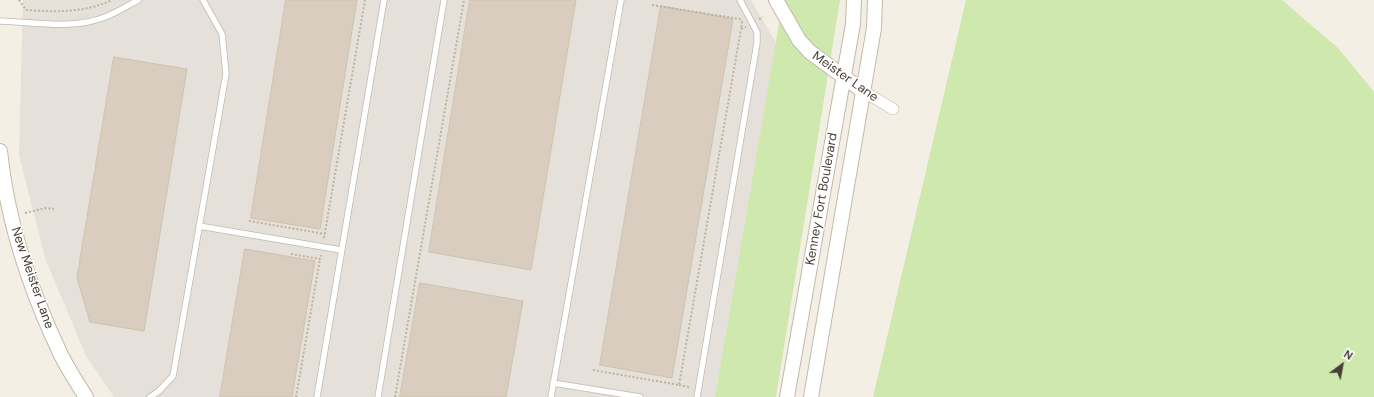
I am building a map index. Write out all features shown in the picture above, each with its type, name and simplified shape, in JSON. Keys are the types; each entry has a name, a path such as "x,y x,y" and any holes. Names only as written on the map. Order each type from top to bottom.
{"street":[{"name":"Meister Lane","path":"776,0 799,40 810,52 863,91 893,109"},
{"name":"Kenney Fort Boulevard","path":"787,397 853,24 854,0"},
{"name":"Kenney Fort Boulevard","path":"811,397 874,28 875,0"},
{"name":"New Meister Lane","path":"0,151 3,179 13,224 35,292 61,355 86,397"}],"lane":[{"path":"0,20 67,24 104,18 138,0"},
{"path":"150,397 159,391 173,376 226,74 222,34 203,0"},
{"path":"317,397 340,250 384,0"},
{"path":"378,397 444,0"},
{"path":"551,397 621,0"},
{"path":"696,397 757,43 757,32 740,0"},
{"path":"199,226 340,250"},
{"path":"554,383 640,397"}],"path":[{"path":"19,0 26,10 58,12 79,11 97,7 112,0"},
{"path":"324,238 364,0"},
{"path":"395,397 464,0"},
{"path":"652,4 740,19 742,22 680,385"},
{"path":"759,19 763,17"},
{"path":"741,29 746,27"},
{"path":"25,213 46,208 54,209"},
{"path":"249,220 325,234"},
{"path":"291,254 320,259"},
{"path":"296,397 321,255"},
{"path":"593,370 689,387 688,392"}],"shaded area":[{"path":"23,0 751,0 776,43 715,397 114,397 86,356 45,258 19,155"}],"green space":[{"path":"783,0 840,0 776,397 715,397"},
{"path":"966,0 1282,0 1338,48 1374,92 1374,397 873,397"}],"building":[{"path":"286,0 357,0 320,229 251,218"},
{"path":"470,0 576,0 531,270 429,252"},
{"path":"661,6 733,19 672,378 600,365"},
{"path":"114,57 187,69 144,331 90,322 77,278"},
{"path":"245,249 315,261 292,397 220,397"},
{"path":"420,283 523,301 506,397 400,397"}]}
